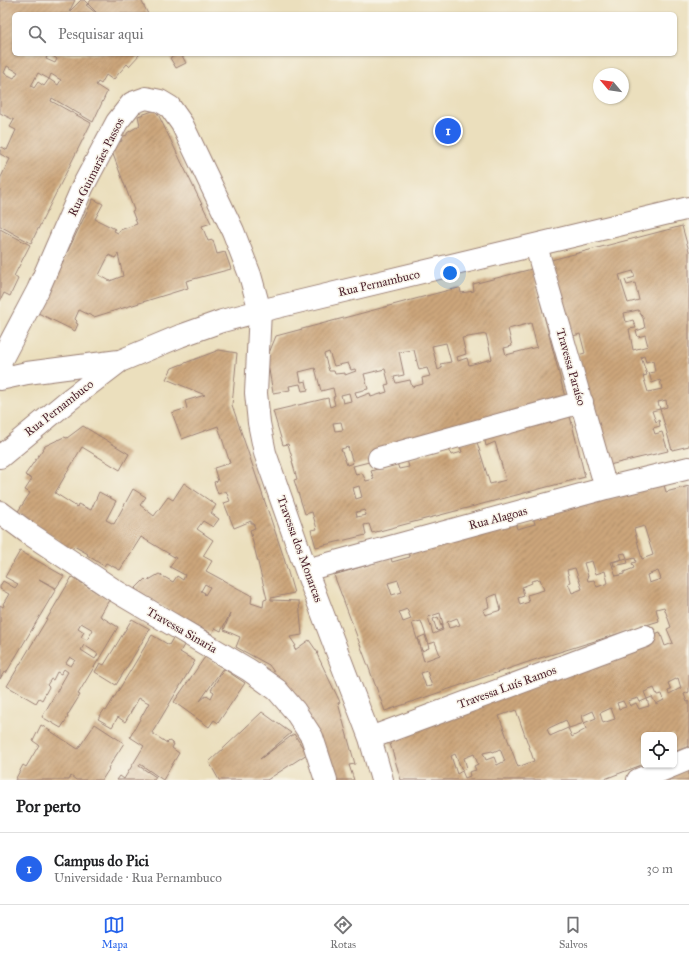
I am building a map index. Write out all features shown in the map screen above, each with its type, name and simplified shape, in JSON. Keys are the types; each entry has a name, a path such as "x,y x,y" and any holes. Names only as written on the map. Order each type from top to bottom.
{"street":[{"name":"Rua Guimarães Passos","path":"0,362 38,290 83,186 117,122 132,103 146,98 160,101 170,107 182,124 233,231 250,275 260,311"},
{"name":"Rua Pernambuco","path":"0,379 27,372 120,361 222,321 689,208"},
{"name":"Travessa Paraíso","path":"536,246 606,488"},
{"name":"Travessa dos Monarcas","path":"260,311 256,393 258,423 265,453 306,570 370,738 382,780"},
{"name":"Rua Pernambuco","path":"0,457 69,400 120,361"},
{"path":"379,458 582,402"},
{"name":"Rua Alagoas","path":"306,570 606,488 689,468"},
{"name":"Travessa Sinaria","path":"0,512 26,532 114,590 249,670 277,690 295,712 312,737 326,780"},
{"name":"Travessa Luís Ramos","path":"370,738 645,636"},
{"path":"638,780 689,759"}],"building":[{"path":"0,0 75,0 69,12 12,12 12,56 47,56 46,59 55,63 57,59 53,56 138,56 129,66 127,64 113,80 106,75 101,84 98,82 96,85 107,92 93,122 52,98 51,101 91,123 31,243 0,226 0,179 10,159 0,154 0,152 2,147 7,150 16,130 10,127 14,120 0,113","holes":["7,66 18,72 14,78 4,73","38,73 49,79 44,86 38,82 34,88 31,86","51,74 61,80 58,85 49,79"]},
{"path":"81,0 84,0 88,4 86,5 95,12 69,12"},
{"path":"91,0 141,0 147,12 96,12 88,4"},
{"path":"174,56 182,56 186,63 176,68 170,58"},
{"path":"156,110 211,223 202,226 208,241 213,240 217,254 225,252 231,269 186,281 188,288 94,317 79,310 75,319 77,321 76,323 78,324 75,331 38,313 93,199 103,204 95,219 115,229 114,231 118,233 120,230 137,224 132,211 134,210 111,149 117,146 117,143 122,141 121,137 127,135 127,133 140,125 138,116","holes":["118,254 123,276 110,281 99,275 109,255 115,258"]},
{"path":"682,226 689,251 689,446 672,450 660,409 652,411 656,422 659,420 660,426 653,428 655,434 662,432 668,451 609,465 578,355 585,353 580,334 573,336 551,260","holes":["633,271 635,277 625,280 627,285 635,283 639,300 628,303 619,275","638,310 643,318 645,328 636,331 638,337 645,335 648,346 633,350 629,329 636,328 633,320 626,322 624,313","644,356 646,362 653,360 655,372 649,373 652,383 660,380 662,389 648,392 643,376 647,375 641,357","666,400 667,407 660,409 658,402"]},
{"path":"0,229 30,245 14,276 18,279 10,296 4,293 0,301"},
{"path":"532,269 565,397 368,457 369,462 353,466 356,475 362,473 366,481 374,479 371,471 397,463 399,469 409,467 407,460 449,448 451,455 462,452 459,444 476,439 490,484 506,480 495,442 486,446 484,436 549,422 550,424 553,422 551,414 568,408 585,477 372,533 369,524 364,525 366,535 316,547 311,530 317,529 312,512 305,514 294,480 297,479 288,444 283,445 273,411 328,398 330,407 335,405 333,397 335,397 333,388 321,391 315,368 299,372 301,382 306,381 308,390 302,391 300,384 289,386 290,390 273,393 267,358 276,336 449,290 460,288 461,293 474,291 473,284","holes":["531,323 537,347 506,355 504,348 512,346 508,329","486,334 492,359 469,365 467,358 458,361 457,357 466,354 462,338","446,343 451,362 440,364 442,368 438,370 432,346","414,350 419,370 427,368 430,376 422,378 423,384 412,387 410,380 396,383 394,377 404,375 399,352","329,352 334,366 348,363 351,370 355,369 356,371 345,375 345,373 335,374 334,371 329,371 324,354","385,369 389,384 385,385 387,392 371,397 370,393 357,398 355,392 368,389 364,374","349,393 351,401 343,403 341,395","341,422 343,430 335,431 333,423","348,447 353,463 347,465 341,449","359,486 362,497 356,499 353,488","365,510 366,515 357,517 356,512"]},
{"path":"219,350 237,353 232,405 283,555 294,593 271,598 271,600 299,601 302,635 290,637 296,646 294,647 295,650 309,640 318,653 317,654 340,702 338,703 355,764 349,765 354,780 332,780 292,697 269,665 236,647 240,637 224,630 230,614 221,631 215,628 212,634 170,611 135,589 145,579 147,581 159,574 173,582 177,576 183,580 185,575 170,567 176,558 141,537 120,570 106,563 104,566 74,546 71,551 58,544 60,541 17,513 30,493 25,490 32,479 25,475 45,446 64,437 67,438 83,426 129,454 120,470 82,447 55,493 77,507 78,504 91,510 99,492 116,501 106,520 114,524 133,489 146,497 140,505 154,516 168,497 173,500 184,483 216,505 211,513 219,519 213,527 203,521 197,529 213,540 203,556 212,561 206,571 252,596 251,603 263,607 264,600 267,599 250,530 255,528 251,521 234,528 224,503 230,501 226,491 218,494 214,482 218,481 214,468 230,463 218,426 182,439 172,413 187,408 185,401 205,395 166,379 172,368","holes":["205,584 210,587 205,595 205,593 201,591"]},
{"path":"664,485 666,492 689,486 689,692 684,694 687,702 689,701 689,746 677,751 677,732 641,732 641,765 602,780 401,780 388,737 660,632 665,646 673,643 667,629 671,627 664,607 656,609 659,621 537,659 385,711 334,575 391,558 392,562 410,557 408,553 515,522 517,529 535,524 533,517","holes":["644,526 653,555 642,559 634,529","625,553 627,558 613,562 614,566 628,563 627,560 635,558 636,562 632,563 634,568 624,572 624,574 616,576 611,562 622,559 620,554","592,561 596,574 605,571 608,583 597,587 594,580 588,581 584,563","575,568 582,589 572,593 568,583 570,582 567,570","658,571 661,579 649,583 647,575","540,579 544,590 527,595 529,602 520,605 518,598 524,596 522,587 532,583 531,581","398,580 402,592 392,595 388,583","497,594 501,610 485,615 483,610 489,607 487,598","407,609 411,619 403,622 399,612","440,613 443,630 433,634 428,617","457,618 460,625 449,628 447,622","421,621 429,644 435,642 440,655 424,661 412,623","427,671 432,686 426,687 421,673","678,678 681,688 669,694 668,691 671,690 668,683","654,688 657,695 662,694 664,700 656,704 652,697 647,699 644,692","638,698 640,702 647,699 649,706 639,709 636,703 630,706 628,701","623,701 626,707 619,709 617,703","611,708 615,719 603,723 600,713","516,710 534,761 518,767 499,716","593,711 596,718 584,723 582,716","566,720 569,728 584,723 586,729 572,737 568,728 550,736 547,729","500,749 505,761 497,765 494,757 486,760 483,753 493,752","455,754 462,770 467,768 464,758 474,754 478,764 474,766 476,770 469,772 470,776 465,778 462,771 457,774 451,756"]},
{"path":"20,551 64,576 56,588 39,579 56,589 6,673 4,672 0,679 0,605 3,607 3,604 9,594 0,589 0,586 3,581 15,588 18,584 5,577"},
{"path":"72,577 109,600 100,616 118,627 78,694 80,695 61,728 42,717 68,672 64,669 61,674 57,672 53,680 51,679 47,685 49,687 42,700 39,698 36,703 7,686","holes":["81,623 93,630 87,640 81,637 84,632 78,628","84,645 98,654 95,659 81,650","70,657 75,660 71,666 66,663"]},
{"path":"438,617 442,629 437,631 433,619"},
{"path":"132,619 150,629 116,685 95,672 100,663 104,665"},
{"path":"152,635 169,645 173,638 184,645 180,652 195,661 152,733 167,743 169,741 174,744 172,748 179,753 163,780 140,764 139,766 156,777 154,780 117,780 120,776 124,779 144,746 130,737 149,703 139,698 125,722 118,717 112,727 98,719 104,710 106,711"},
{"path":"425,635 429,648 422,651 418,638"},
{"path":"205,657 223,668 200,701 207,695 211,698 214,692 211,690 224,669 245,683 218,723 214,720 209,727 174,702"},
{"path":"262,712 291,733 260,759 294,734 307,754 267,780 219,780 209,762"},
{"path":"95,724 124,743 102,780 76,780 71,776 69,780 15,780 23,765 26,767 39,745 33,741 41,725 78,749"},
{"path":"689,764 689,780 651,780"}],"place":[{"name":"Campus do Pici","path":"448,131"}]}
